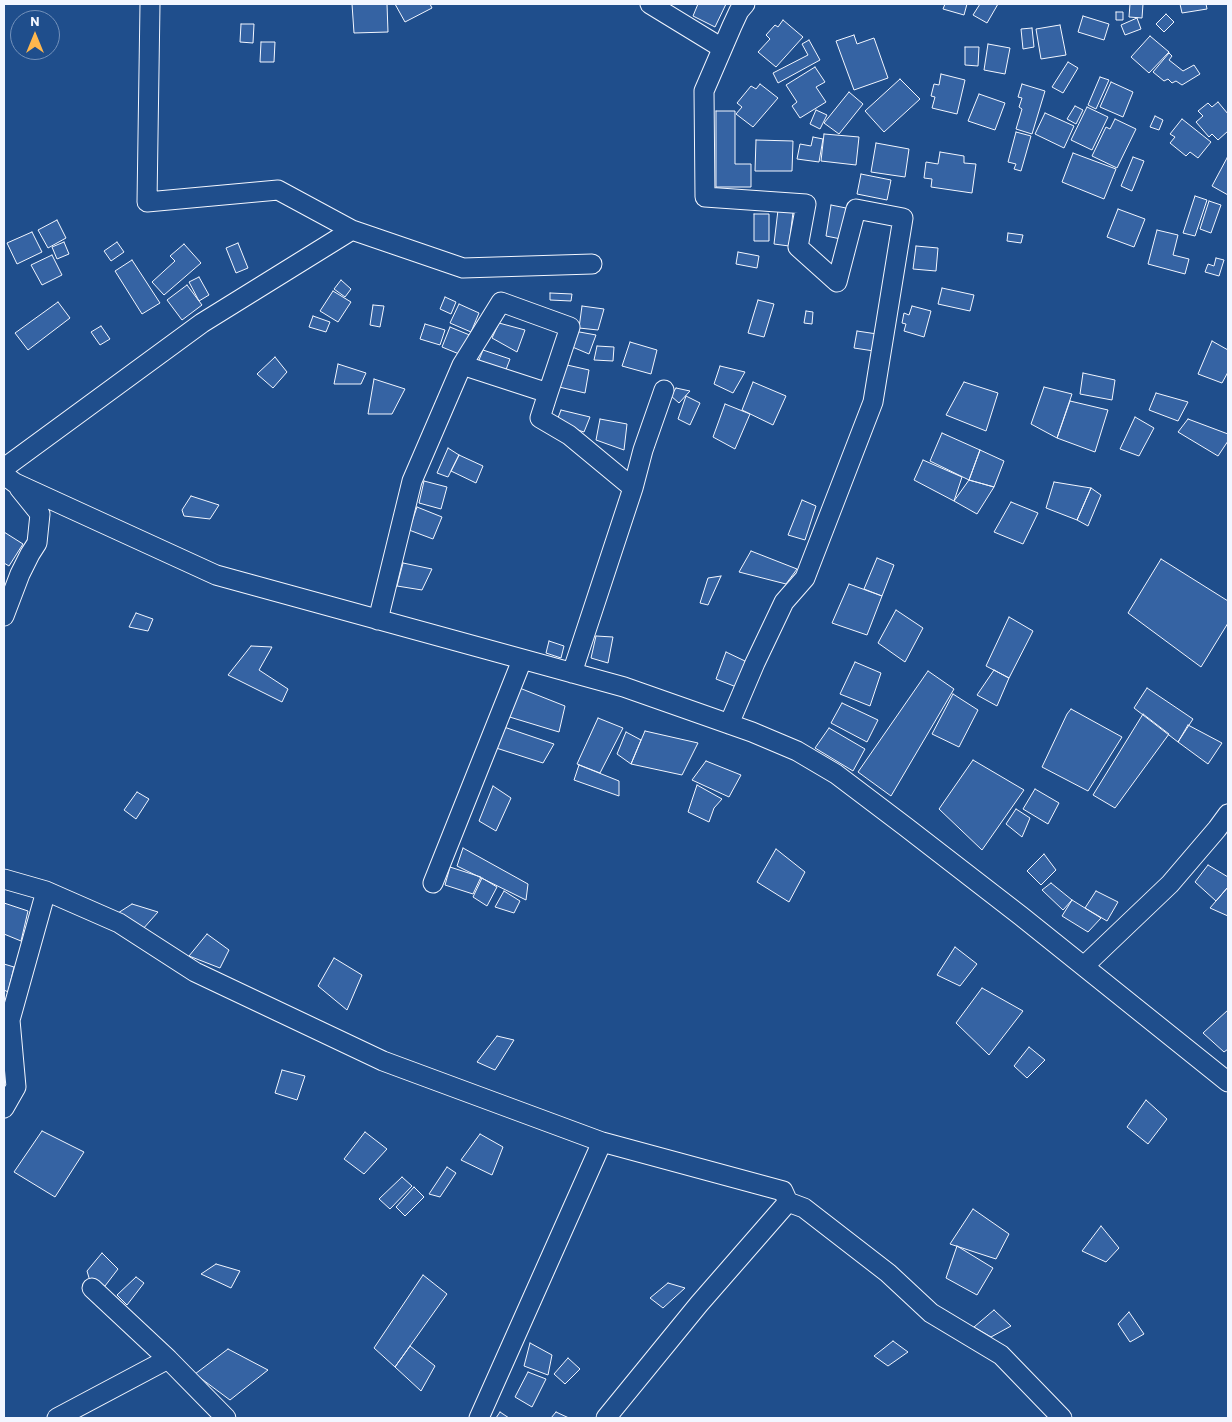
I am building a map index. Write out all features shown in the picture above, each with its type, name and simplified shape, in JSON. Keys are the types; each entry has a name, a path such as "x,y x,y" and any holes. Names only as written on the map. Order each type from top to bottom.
{"street":[{"path":"150,4 147,202 278,190 352,230 463,268 592,264"},
{"path":"650,4 722,48"},
{"path":"729,724 784,602 805,578 873,402 903,218 856,209 837,282 798,247 806,204 705,198 704,91 739,11 745,4"},
{"path":"4,468 202,324 352,230"},
{"path":"378,620 412,481 462,366 501,302 570,327 540,418 569,435 633,488"},
{"path":"462,366 548,394"},
{"path":"572,673 664,390"},
{"path":"9,479 216,575 624,688 752,732 797,751 836,774 1021,916 1228,1082"},
{"path":"4,616 20,574 37,543 40,514 9,479"},
{"path":"433,883 520,665 525,661"},
{"path":"1084,966 1170,884 1228,814"},
{"path":"4,879 46,891 119,923 195,972 383,1060 602,1142 783,1191 788,1202 804,1208 888,1273 931,1313 1000,1355 1062,1418"},
{"path":"4,1108 16,1087 10,1020 46,891"},
{"path":"480,1418 602,1142"},
{"path":"606,1418 699,1304 788,1202"},
{"path":"92,1288 168,1359 226,1418"},
{"path":"57,1418 168,1359"}],"building":[{"path":"352,4 387,4 388,32 354,33"},
{"path":"395,4 430,4 432,8 405,22"},
{"path":"698,4 726,4 715,27 693,16"},
{"path":"945,4 967,4 964,15 943,9"},
{"path":"980,4 998,4 987,23 973,15"},
{"path":"1130,4 1143,4 1142,18 1129,17"},
{"path":"1180,4 1206,4 1207,9 1182,13"},
{"path":"1116,12 1123,12 1123,20 1116,20"},
{"path":"1166,14 1174,22 1164,32 1156,24"},
{"path":"1083,16 1109,24 1104,40 1078,32"},
{"path":"1137,18 1141,29 1125,35 1121,25"},
{"path":"783,20 803,37 776,67 758,52 770,39 766,35 775,25 778,27"},
{"path":"241,24 254,24 253,43 240,42"},
{"path":"1060,25 1066,55 1041,59 1036,29"},
{"path":"1032,28 1034,47 1023,49 1021,29"},
{"path":"854,35 857,44 874,38 888,78 854,90 836,41"},
{"path":"1150,36 1169,52 1149,73 1131,57"},
{"path":"809,40 820,60 778,83 773,73 808,55 802,44"},
{"path":"261,42 275,42 274,62 260,62"},
{"path":"988,44 1010,48 1005,74 984,70"},
{"path":"965,47 979,47 978,66 965,65"},
{"path":"1169,53 1172,56 1169,60 1183,71 1194,65 1200,74 1182,85 1176,81 1172,83 1168,79 1164,81 1153,72"},
{"path":"1068,62 1078,68 1063,93 1052,87"},
{"path":"815,67 825,82 816,87 826,102 800,118 792,106 797,102 786,85"},
{"path":"941,74 965,80 957,114 932,108 935,97 931,96 934,84 939,85"},
{"path":"1100,77 1109,80 1096,109 1088,105"},
{"path":"900,79 920,99 884,132 865,111"},
{"path":"1111,82 1133,92 1123,117 1100,107"},
{"path":"760,84 778,98 753,127 736,114 742,107 737,103 751,86 756,89"},
{"path":"1022,84 1045,91 1032,134 1016,129 1022,109 1019,107 1022,98 1018,97"},
{"path":"849,92 863,104 839,134 824,123"},
{"path":"979,94 1005,103 995,130 968,121"},
{"path":"1218,102 1228,114 1228,131 1218,140 1212,134 1209,137 1196,122 1203,116 1198,111 1208,103 1212,107"},
{"path":"1075,106 1083,110 1076,124 1067,119"},
{"path":"1087,107 1108,117 1092,150 1071,140"},
{"path":"816,110 827,115 820,129 810,124"},
{"path":"716,111 735,111 735,164 751,164 751,187 716,187"},
{"path":"1045,113 1074,126 1064,148 1035,134"},
{"path":"1155,116 1163,120 1159,130 1150,127"},
{"path":"1115,119 1136,129 1117,168 1092,156 1106,127 1110,129"},
{"path":"1182,119 1211,142 1198,158 1190,152 1186,156 1170,143 1175,137 1170,134"},
{"path":"1016,132 1031,136 1021,171 1014,169 1016,164 1008,162"},
{"path":"824,134 859,137 856,165 821,161"},
{"path":"813,137 823,139 819,162 797,159 800,144 811,146"},
{"path":"756,140 793,141 792,171 755,171"},
{"path":"876,143 909,149 905,177 871,172"},
{"path":"940,152 964,156 964,163 976,164 972,193 931,187 932,179 924,178 926,162 938,164"},
{"path":"1073,153 1116,169 1104,199 1062,182"},
{"path":"1133,157 1144,161 1132,191 1121,186"},
{"path":"1228,159 1228,195 1212,186"},
{"path":"861,174 891,180 887,200 857,194"},
{"path":"1195,196 1207,200 1195,236 1183,233"},
{"path":"1209,201 1221,205 1211,233 1200,229"},
{"path":"831,205 846,208 841,239 826,236"},
{"path":"1118,209 1145,219 1134,247 1107,237"},
{"path":"778,210 793,212 789,246 774,244"},
{"path":"754,214 769,214 769,241 754,241"},
{"path":"57,220 66,238 48,248 38,230"},
{"path":"1157,230 1178,235 1173,255 1189,259 1185,274 1148,264"},
{"path":"32,232 42,252 17,264 7,243"},
{"path":"1008,233 1023,235 1021,243 1007,241"},
{"path":"64,242 69,254 57,259 52,247"},
{"path":"117,242 124,252 111,261 104,251"},
{"path":"238,243 248,268 236,273 226,248"},
{"path":"184,244 201,263 164,295 152,282 175,261 170,256"},
{"path":"916,246 938,248 936,271 913,269"},
{"path":"738,252 759,256 757,268 736,264"},
{"path":"52,255 62,275 42,285 31,265"},
{"path":"1216,258 1224,260 1219,276 1205,272 1208,264 1214,266"},
{"path":"132,260 160,303 142,314 115,271"},
{"path":"199,277 209,295 199,301 189,282"},
{"path":"341,280 351,289 345,297 334,289"},
{"path":"187,285 202,305 182,320 167,300"},
{"path":"942,288 974,295 970,311 938,304"},
{"path":"333,291 351,302 338,322 320,311"},
{"path":"550,293 572,294 571,301 550,300"},
{"path":"445,297 456,302 451,314 440,309"},
{"path":"758,300 774,304 764,337 748,333"},
{"path":"58,302 70,318 28,350 15,333"},
{"path":"459,304 479,313 471,332 450,323"},
{"path":"373,305 384,306 380,327 370,325"},
{"path":"582,306 604,309 598,330 579,328"},
{"path":"912,306 931,311 924,337 904,331 906,324 902,323 904,313 909,315"},
{"path":"806,311 813,312 812,324 804,323"},
{"path":"313,316 330,322 326,332 309,327"},
{"path":"499,323 525,330 517,352 492,338"},
{"path":"425,324 445,330 440,345 420,339"},
{"path":"101,326 110,339 100,345 91,332"},
{"path":"450,327 472,336 464,356 442,347"},
{"path":"574,331 596,335 589,354 570,346"},
{"path":"857,331 877,334 874,351 854,348"},
{"path":"1212,341 1228,350 1228,372 1222,383 1198,374"},
{"path":"630,342 657,350 651,374 622,366"},
{"path":"597,346 614,347 613,361 594,360"},
{"path":"483,350 510,359 504,375 477,365"},
{"path":"275,357 287,372 273,388 257,374"},
{"path":"338,364 366,373 361,384 334,384"},
{"path":"567,365 589,370 585,393 559,387"},
{"path":"720,366 745,372 733,393 714,384"},
{"path":"1083,373 1115,380 1112,400 1080,394"},
{"path":"374,379 405,389 392,414 368,414"},
{"path":"753,382 786,396 773,425 742,410"},
{"path":"964,382 998,393 986,431 946,415"},
{"path":"1044,387 1072,394 1057,438 1031,424"},
{"path":"676,388 690,391 679,403 671,396"},
{"path":"1156,393 1188,402 1178,421 1149,410"},
{"path":"686,396 700,403 690,425 678,419"},
{"path":"1070,401 1108,410 1095,452 1057,438"},
{"path":"725,404 750,414 735,449 713,437"},
{"path":"561,410 590,417 584,432 556,423"},
{"path":"1135,417 1154,428 1139,456 1120,449"},
{"path":"600,419 627,424 624,450 596,440"},
{"path":"1188,419 1228,434 1228,441 1218,456 1178,432"},
{"path":"942,433 980,450 969,480 930,461"},
{"path":"448,448 459,455 448,477 437,473"},
{"path":"980,450 1004,461 994,487 969,480"},
{"path":"459,455 483,466 476,483 451,471"},
{"path":"923,460 962,477 954,501 914,480"},
{"path":"969,480 994,487 977,514 954,501"},
{"path":"424,481 447,487 441,509 419,503"},
{"path":"1054,482 1091,488 1077,520 1046,508"},
{"path":"1091,488 1101,495 1088,526 1077,520"},
{"path":"191,496 219,505 210,519 184,516 182,510"},
{"path":"802,500 816,506 805,540 788,535"},
{"path":"1011,502 1038,513 1023,544 994,532"},
{"path":"417,507 442,517 433,539 409,530"},
{"path":"4,532 23,544 9,566 4,563"},
{"path":"751,551 797,569 786,584 739,572"},
{"path":"877,558 894,565 882,596 864,589"},
{"path":"1161,559 1228,601 1228,623 1201,667 1128,613"},
{"path":"403,563 432,569 422,590 397,586"},
{"path":"721,576 708,605 700,603 708,578"},
{"path":"849,584 882,596 867,635 832,623"},
{"path":"896,610 923,628 905,662 878,643"},
{"path":"136,613 153,619 148,631 129,627"},
{"path":"1009,617 1033,631 1009,678 986,666"},
{"path":"596,636 613,637 608,663 591,658"},
{"path":"549,641 564,646 561,658 546,653"},
{"path":"251,646 272,647 259,670 288,689 282,702 228,675"},
{"path":"726,652 745,661 739,688 716,679"},
{"path":"855,662 881,673 870,706 840,694"},
{"path":"994,670 1009,678 997,706 977,695"},
{"path":"928,671 954,689 891,796 858,772"},
{"path":"517,687 565,706 559,732 503,715"},
{"path":"1147,688 1193,719 1178,742 1134,708"},
{"path":"953,694 978,710 959,747 932,734"},
{"path":"842,703 878,720 867,742 831,723"},
{"path":"1071,709 1122,737 1088,791 1042,767"},
{"path":"1143,714 1169,734 1115,808 1093,795"},
{"path":"598,718 623,728 600,773 577,764"},
{"path":"1188,725 1222,743 1208,764 1178,742"},
{"path":"501,726 554,744 543,763 493,747"},
{"path":"829,728 865,749 853,771 815,748"},
{"path":"645,731 698,743 682,775 631,764"},
{"path":"626,732 641,740 631,764 617,754"},
{"path":"973,760 1024,790 982,850 939,809"},
{"path":"706,761 741,775 729,797 692,780"},
{"path":"579,765 619,781 619,796 574,780"},
{"path":"697,785 722,799 714,808 709,822 688,812"},
{"path":"493,786 511,798 496,831 479,821"},
{"path":"1035,789 1059,803 1048,824 1023,809"},
{"path":"137,792 149,799 136,819 124,810"},
{"path":"1016,809 1030,818 1022,837 1006,824"},
{"path":"463,848 528,884 526,900 457,866"},
{"path":"776,849 805,872 789,902 757,882"},
{"path":"1044,854 1056,870 1041,885 1027,871"},
{"path":"1208,865 1228,877 1228,887 1216,901 1195,882"},
{"path":"450,867 481,877 473,894 445,885"},
{"path":"482,878 497,887 487,906 473,897"},
{"path":"1051,883 1072,900 1063,910 1042,890"},
{"path":"1228,887 1228,916 1210,908"},
{"path":"504,891 520,901 514,913 495,907"},
{"path":"1096,891 1118,902 1107,921 1085,908"},
{"path":"1072,900 1101,918 1088,932 1062,916"},
{"path":"4,903 28,911 21,941 4,934"},
{"path":"132,904 158,912 142,930 118,913"},
{"path":"207,934 229,950 220,968 189,956"},
{"path":"955,947 977,964 960,986 937,975"},
{"path":"334,958 362,975 347,1010 318,986"},
{"path":"4,964 14,967 8,992 4,990"},
{"path":"982,988 1023,1011 989,1055 956,1023"},
{"path":"1228,1010 1228,1049 1224,1052 1203,1033"},
{"path":"497,1036 514,1040 495,1070 477,1062"},
{"path":"1029,1047 1045,1060 1027,1078 1014,1066"},
{"path":"282,1070 305,1076 297,1100 275,1093"},
{"path":"1146,1100 1167,1119 1148,1144 1127,1127"},
{"path":"42,1131 84,1152 55,1197 14,1172"},
{"path":"365,1132 387,1149 364,1174 344,1159"},
{"path":"480,1134 503,1147 492,1175 461,1160"},
{"path":"447,1167 456,1173 440,1197 429,1194"},
{"path":"402,1177 412,1186 390,1209 379,1199"},
{"path":"414,1187 424,1197 405,1216 396,1207"},
{"path":"973,1209 1009,1234 996,1259 950,1244"},
{"path":"1101,1226 1119,1248 1106,1262 1082,1251"},
{"path":"957,1246 993,1268 977,1295 946,1278"},
{"path":"102,1253 118,1269 105,1286 92,1288 87,1271"},
{"path":"216,1264 240,1271 231,1288 201,1274"},
{"path":"423,1275 447,1294 395,1367 374,1348"},
{"path":"136,1277 144,1283 127,1305 117,1295"},
{"path":"668,1283 685,1288 663,1308 650,1298"},
{"path":"994,1310 1011,1326 991,1337 974,1327"},
{"path":"1129,1312 1144,1334 1130,1342 1118,1324"},
{"path":"893,1341 908,1352 888,1366 874,1356"},
{"path":"530,1343 552,1355 548,1375 524,1366"},
{"path":"410,1346 435,1366 421,1391 395,1367"},
{"path":"228,1349 268,1370 230,1400 195,1374"},
{"path":"568,1358 580,1369 565,1384 554,1374"},
{"path":"528,1372 546,1379 532,1407 515,1397"},
{"path":"500,1412 509,1418 496,1418"},
{"path":"556,1412 569,1418 551,1418"}]}
